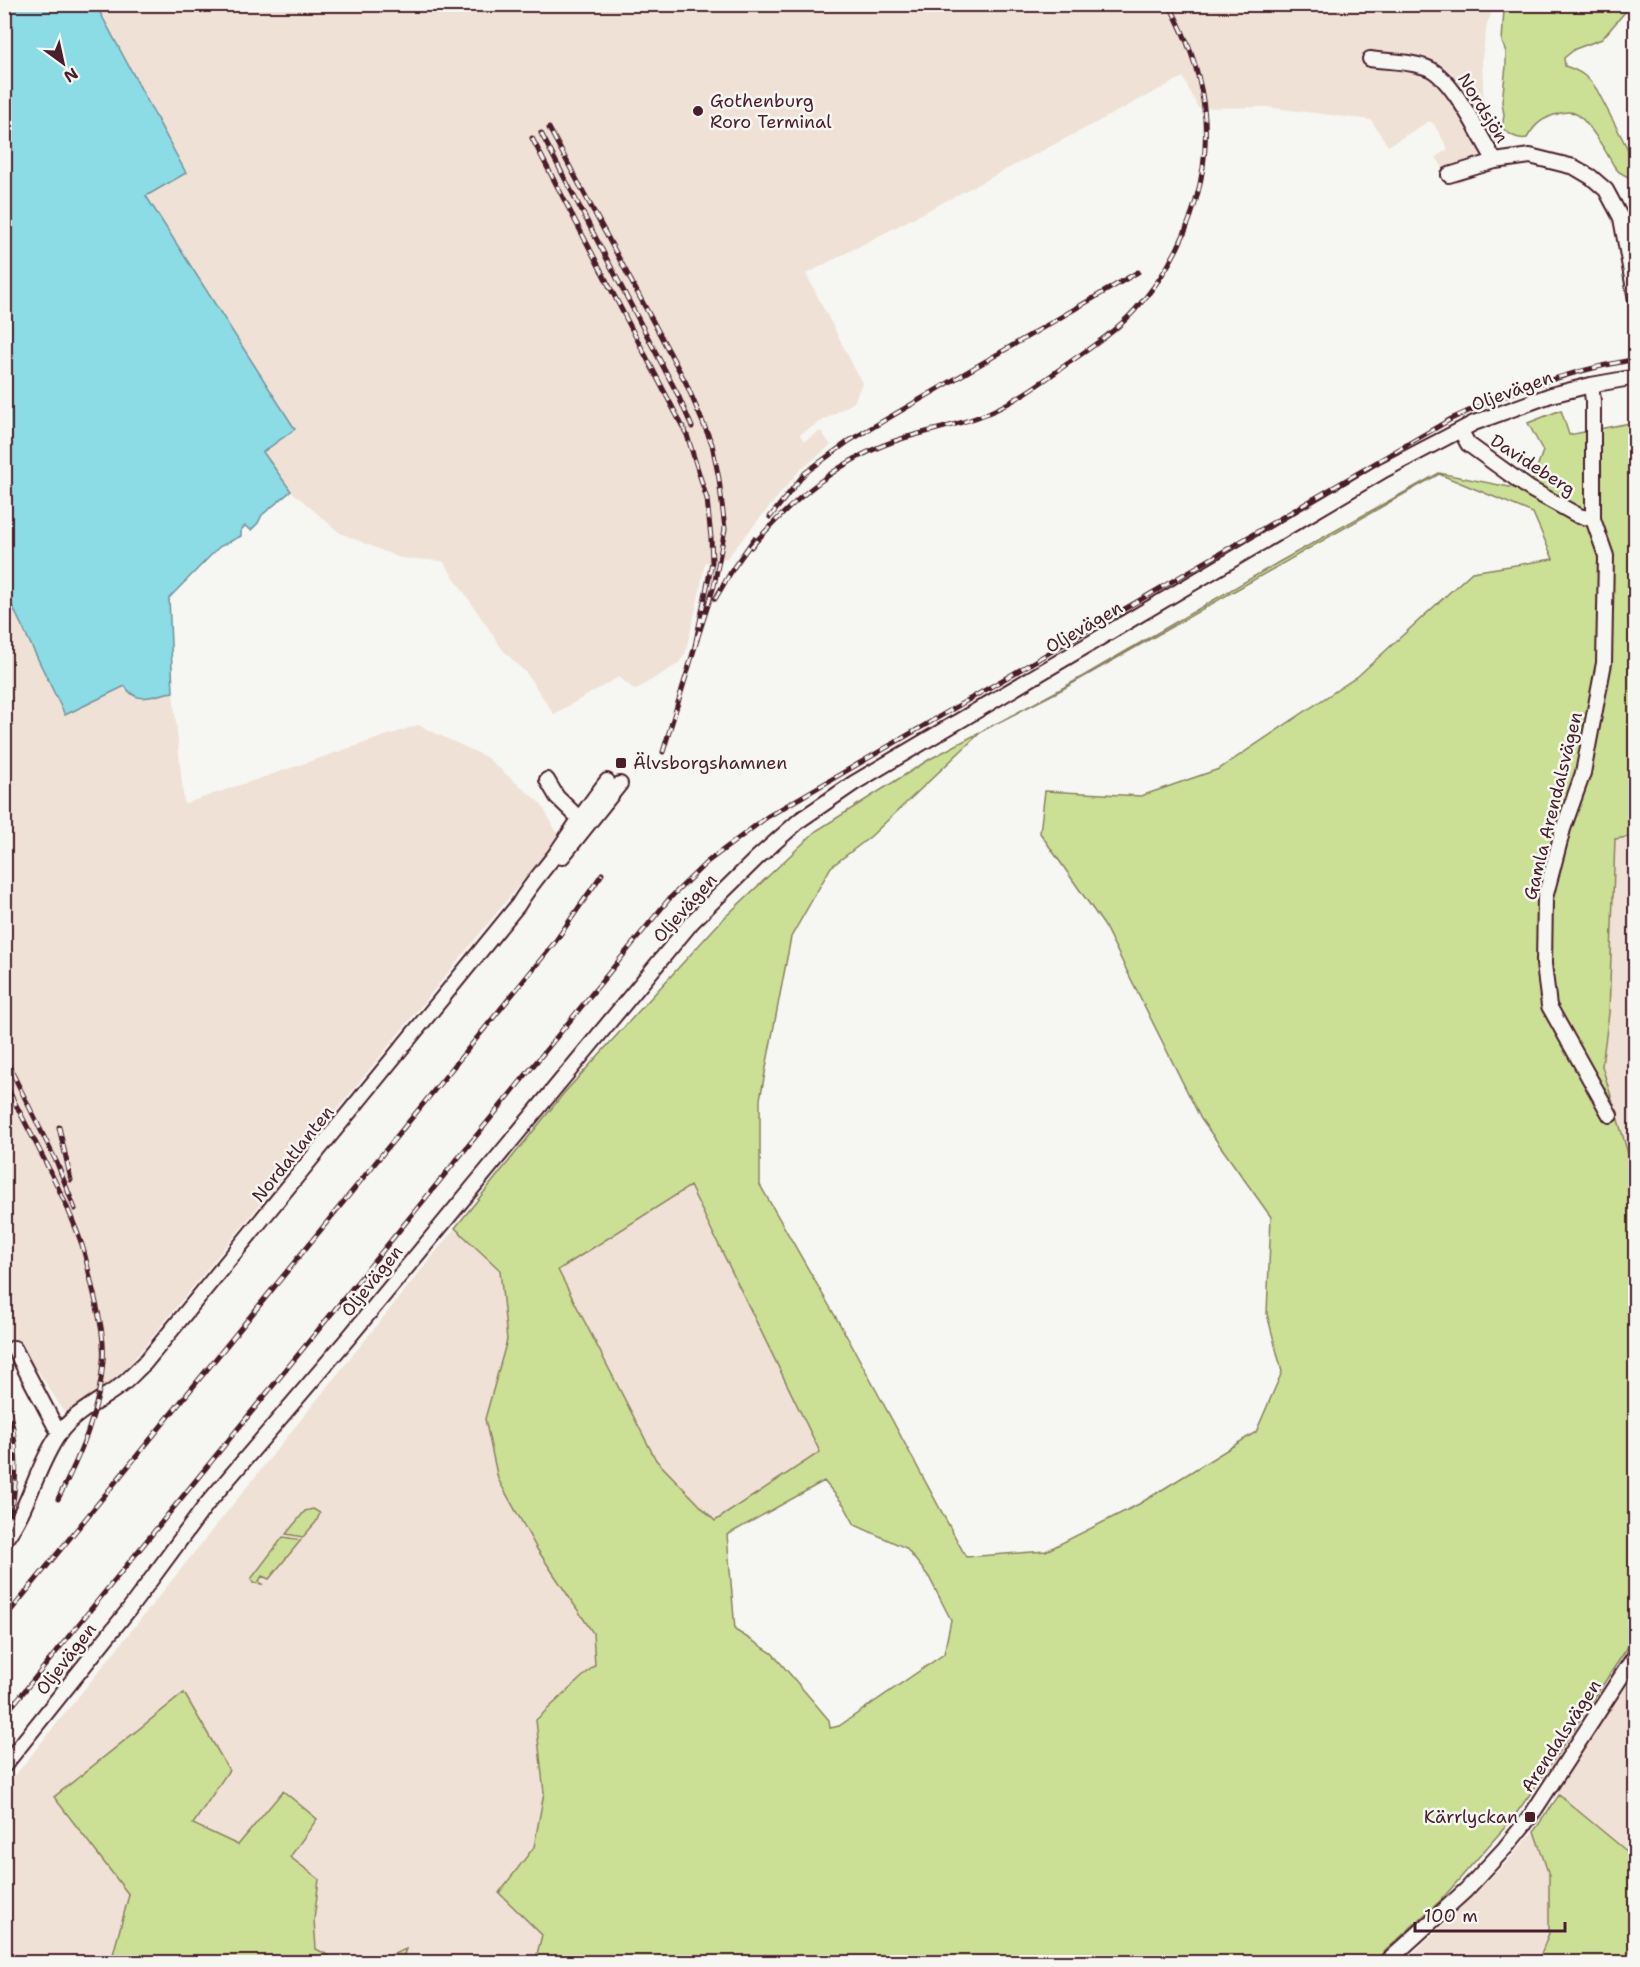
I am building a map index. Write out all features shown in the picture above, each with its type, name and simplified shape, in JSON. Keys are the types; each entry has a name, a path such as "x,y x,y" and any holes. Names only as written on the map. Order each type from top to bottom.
{"street":[{"name":"Nordsjön","path":"1370,60 1413,64 1429,69 1442,77 1470,118 1495,161"},
{"path":"1449,175 1495,161 1530,156 1574,167 1591,177 1606,190 1621,218 1635,300"},
{"name":"Oljevägen","path":"4,1766 127,1612 206,1505 350,1336 692,922 757,858 800,820 854,783 1384,470 1492,416 1551,395 1591,384 1635,377"},
{"name":"Gamla Arendalsvägen","path":"1591,384 1593,519 1606,556 1604,663 1583,773 1563,829 1545,898 1544,964 1549,1006 1610,1115"},
{"name":"Davideberg","path":"1461,431 1467,444 1530,489 1579,516 1593,519"},
{"path":"550,777 557,797 583,823"},
{"name":"Nordatlanten","path":"4,1541 22,1516 48,1453 60,1433 88,1407 123,1383 144,1364 518,905 529,886 583,823 613,782"},
{"path":"14,1348 60,1433"},
{"name":"Arendalsvägen","path":"1387,1962 1466,1890 1517,1832 1550,1787 1635,1654"}],"shaded area":[{"path":"96,5 1495,5 1487,24 1482,58 1484,107 1491,140 1491,155 1457,178 1443,168 1436,157 1448,149 1434,124 1429,121 1388,146 1371,120 1266,107 1198,108 1183,77 806,274 862,383 854,402 800,434 804,441 821,431 831,445 799,471 726,559 716,557 715,563 705,562 685,654 678,664 635,690 619,677 554,714 527,674 503,650 443,561 400,558 340,533 291,491 263,452 295,429 145,196 186,173"},
{"path":"4,591 65,715 125,685 140,699 173,692 184,804 418,725 486,757 541,804 559,836 127,1368 91,1398 65,1413 38,1371 5,1357"},
{"path":"1635,836 1635,1177 1602,1066 1609,1013 1615,839"},
{"path":"691,1185 820,1452 714,1521 656,1460 558,1270"},
{"path":"455,1228 500,1270 507,1340 485,1419 537,1549 593,1633 595,1664 536,1720 544,1793 534,1848 499,1893 542,1935 535,1962 401,1962 405,1950 376,1961 337,1960 316,1949 314,1920 319,1880 192,1824 54,1797 129,1895 111,1962 5,1962 5,1788","holes":["311,1509 320,1514 303,1537 287,1534 305,1511"]},
{"path":"1635,1636 1635,1858 1540,1780"},
{"path":"1534,1831 1549,1875 1549,1933 1538,1962 1403,1962 1504,1865"}],"green space":[{"path":"1507,4 1631,5 1602,39 1575,49 1564,58 1565,66 1584,75 1597,90 1635,163 1628,177 1619,172 1590,128 1574,113 1562,113 1547,118 1537,124 1527,138 1517,137 1502,128 1506,52 1502,42 1504,9"},
{"path":"1561,410 1569,435 1635,422 1635,836 1615,839 1609,1013 1602,1066 1635,1177 1635,1636 1513,1818 1441,1900 1373,1962 535,1962 542,1935 499,1893 534,1847 544,1793 536,1720 595,1665 593,1633 537,1549 498,1479 485,1419 507,1340 500,1270 455,1228 564,1093 722,920 816,831 930,759 981,731 870,837 831,867 791,937 760,1099 760,1185 850,1342 966,1557 1046,1551 1139,1504 1256,1432 1282,1372 1267,1314 1271,1217 1201,1119 1104,925 1040,833 1045,791 1141,796 1219,769 1358,676 1472,572 1553,559 1533,513 1439,474 1061,690 996,724 1439,473 1524,490 1532,481 1543,451 1528,423","holes":["690,1186 820,1452 715,1521 656,1460 558,1270","824,1481 844,1505 855,1525 906,1548 929,1577 951,1620 944,1654 839,1726 830,1728 829,1720 772,1653 735,1630 727,1535"]},
{"path":"313,1509 320,1513 316,1522 303,1537 286,1534 305,1511"},
{"path":"283,1537 301,1540 269,1579 262,1576 259,1581 262,1584 253,1583 251,1579"},
{"path":"184,1693 229,1770 193,1824 238,1845 283,1791 317,1819 290,1857 319,1879 314,1920 316,1949 337,1960 376,1961 406,1949 401,1962 111,1962 129,1895 54,1797"},
{"path":"1559,1795 1635,1858 1635,1962 1538,1962 1549,1933 1549,1875 1534,1831"}],"water":[{"path":"5,4 96,5 186,173 146,196 295,429 263,452 291,491 262,515 251,530 245,526 241,530 241,536 219,547 169,598 173,692 146,698 135,696 125,686 65,715 5,591"}],"railway":[{"path":"751,547 802,496 839,468 860,456 904,438 986,414 1028,391 1111,333 1127,319 1154,287 1171,260 1196,201 1205,139 1204,107 1196,67 1186,39 1169,4"},
{"path":"532,138 687,435 707,499 712,562 695,646 714,586 725,529 712,444 686,383 549,128"},
{"path":"541,133 678,395 692,427"},
{"path":"770,517 805,473 849,441 1138,272"},
{"path":"4,1716 669,899 707,862 767,817 1451,419 1496,399 1541,383 1587,369 1636,359"},
{"path":"715,599 754,539"},
{"path":"663,752 697,640"},
{"path":"4,1619 555,942 602,874"},
{"path":"4,1056 57,1163 75,1209"},
{"path":"4,1081 56,1183 74,1224 82,1245 102,1336 103,1353 98,1397 88,1432 58,1499"},
{"path":"59,1127 71,1180"},
{"path":"4,1392 13,1429 16,1466 13,1504 4,1541"}],"place":[{"name":"Gothenburg Roro Terminal","path":"698,111"},
{"name":"Älvsborgshamnen","path":"621,763"},
{"name":"Kärrlyckan","path":"1530,1817"}]}
